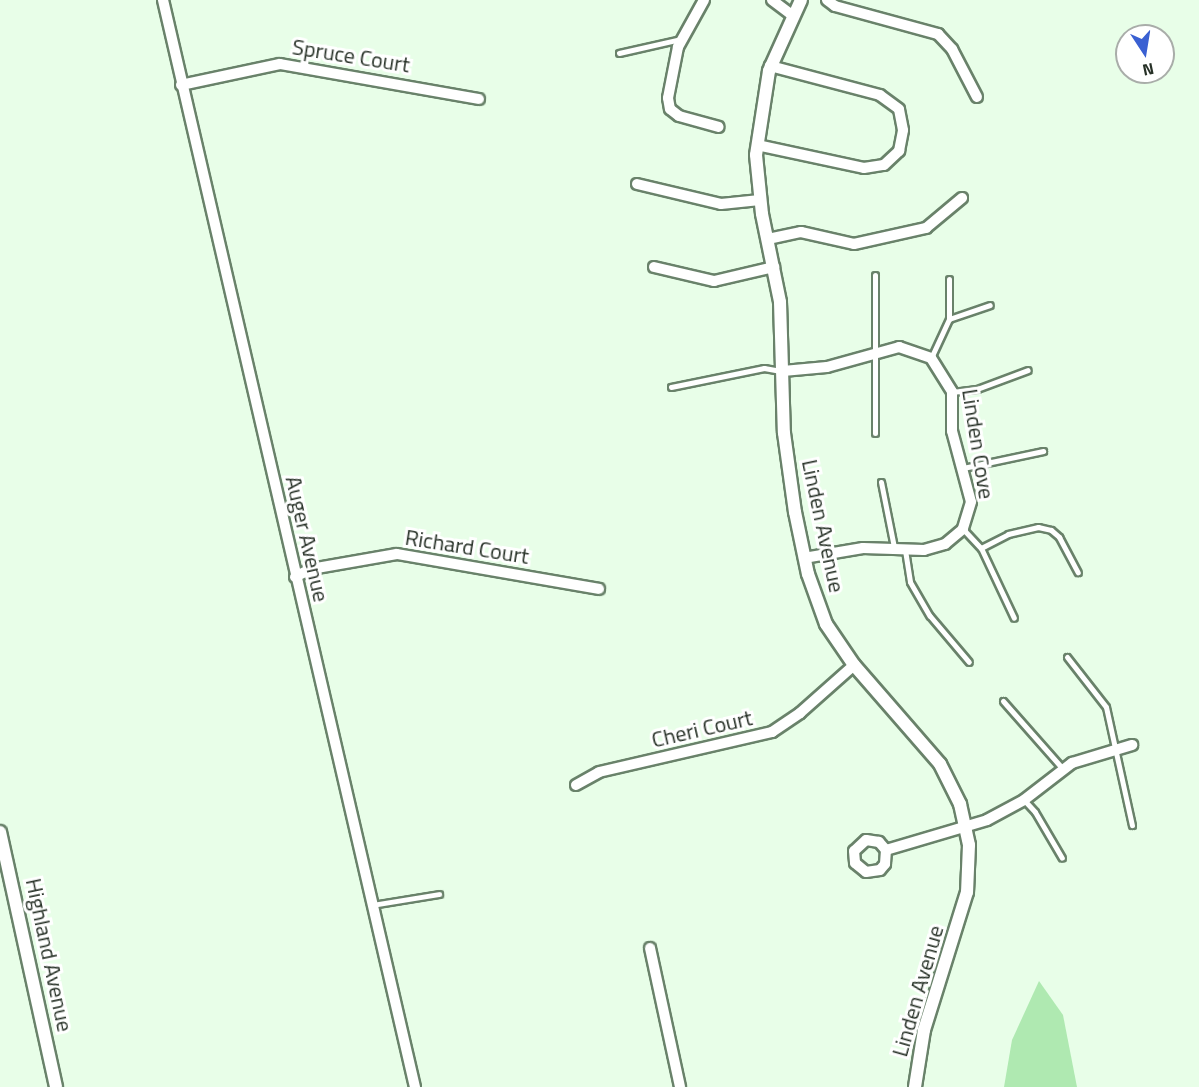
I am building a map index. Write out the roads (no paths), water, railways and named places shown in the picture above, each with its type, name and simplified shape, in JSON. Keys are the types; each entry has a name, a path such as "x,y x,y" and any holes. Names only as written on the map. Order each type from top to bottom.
{"street":[{"name":"Auger Avenue","path":"163,0 415,1087"},
{"path":"704,0 682,39 668,98 670,109 679,116 719,127"},
{"path":"772,0 792,15"},
{"name":"Linden Avenue","path":"801,0 792,15 771,66 761,100 757,145 760,200 774,267 784,335 783,371 788,473 804,558 826,624 854,665 940,764 951,783 967,826 968,892 924,1030 915,1087"},
{"path":"827,0 835,6 938,34 952,49 977,97"},
{"name":"Spruce Court","path":"181,85 280,64 479,99"},
{"path":"757,145 864,168 884,165 899,151 903,130 899,110 880,95 771,66"},
{"path":"636,184 721,204 760,200"},
{"path":"768,239 801,232 854,244 926,228 962,198"},
{"path":"654,267 714,281 774,267"},
{"path":"783,371 827,367 899,347 931,358"},
{"name":"Linden Cove","path":"804,558 900,548 924,550 945,544 963,529 971,502 952,431 952,392 931,358"},
{"name":"Richard Court","path":"295,577 311,569 397,554 599,589"},
{"name":"Cheri Court","path":"576,786 599,772 772,732 800,713 854,665"},
{"path":"886,850 987,820 1024,800 1063,769 1116,748 1131,745"},
{"name":"Highland Avenue","path":"0,832 56,1087"},
{"path":"650,948 680,1087"}],"lane":[{"path":"619,53 682,39"},
{"path":"875,275 875,433"},
{"path":"931,358 949,319 950,279"},
{"path":"949,319 990,305"},
{"path":"671,387 764,368 783,371"},
{"path":"952,392 977,389 1028,370"},
{"path":"963,468 1043,451"},
{"path":"881,482 905,564 920,599 969,662"},
{"path":"981,548 1008,534 1038,527 1059,537 1078,572"},
{"path":"963,529 981,548 1014,618"},
{"path":"1067,657 1106,707 1132,825"},
{"path":"1003,701 1063,769"},
{"path":"1024,800 1035,812 1062,858"},
{"path":"372,905 439,894"}]}
